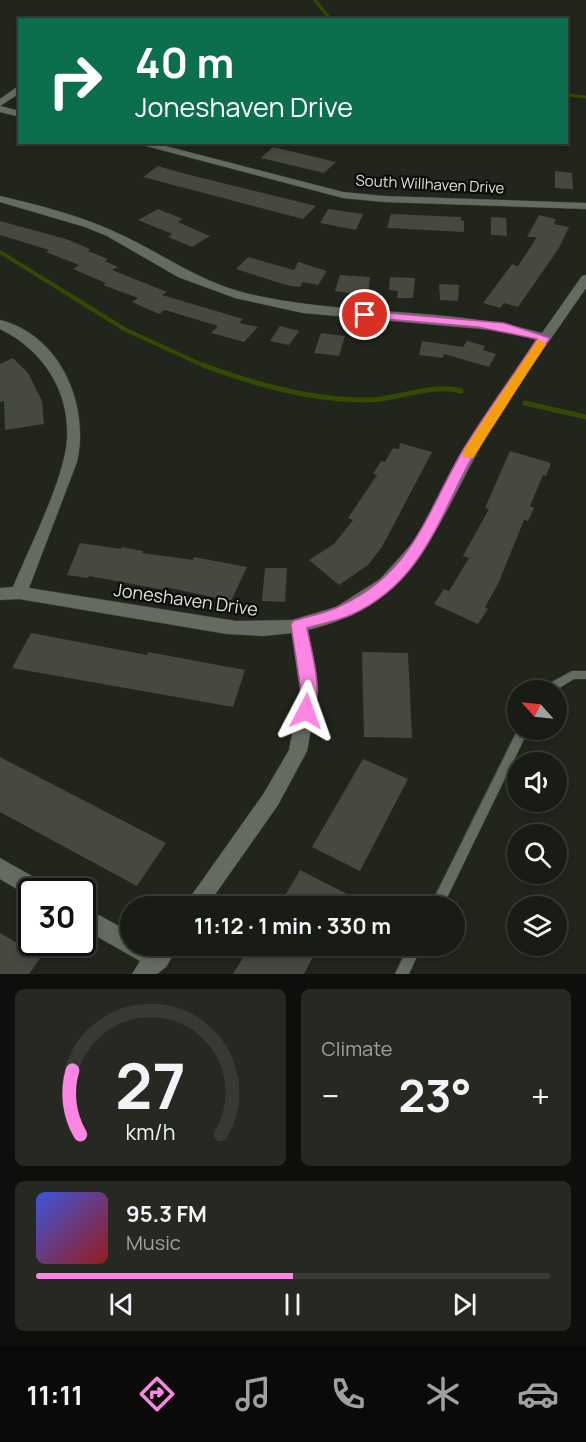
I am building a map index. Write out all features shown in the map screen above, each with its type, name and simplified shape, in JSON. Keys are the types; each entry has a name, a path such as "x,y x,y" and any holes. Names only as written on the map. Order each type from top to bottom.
{"street":[{"path":"0,103 18,90"},
{"path":"0,109 18,114"},
{"name":"South Willhaven Drive","path":"144,144 343,195 384,200 586,206"},
{"path":"0,199 89,225 111,234 182,274 239,295 303,309 504,327 544,338"},
{"name":"Joneshaven Drive","path":"0,594 19,594 237,628 277,629 345,611 392,582 409,562 422,543 469,452 586,279"},
{"path":"0,324 20,334 51,360 66,384 72,410 74,441 63,477 19,594"},
{"path":"202,896 271,799 298,751 309,691 299,625"},
{"path":"0,868 18,879"},
{"path":"96,924 120,937"}],"lane":[{"path":"564,680 572,675 586,675"},
{"path":"441,896 518,740"},
{"path":"402,974 411,956"}],"building":[{"path":"273,147 336,162 324,173 261,158"},
{"path":"158,166 316,206 303,219 143,177"},
{"path":"555,171 572,173 573,189 555,188"},
{"path":"158,209 183,219 178,222 210,236 192,247 168,237 172,234 138,220"},
{"path":"328,209 363,214 356,230 320,223"},
{"path":"391,214 461,217 464,221 464,232 387,228"},
{"path":"539,215 556,219 554,224 569,227 559,248 518,307 504,303 500,308 483,303 512,264 518,266 537,237 527,237"},
{"path":"491,217 506,218 507,236 491,235"},
{"path":"0,221 66,239 108,259 105,261 118,267 112,270 167,292 162,295 243,319 239,323 258,327 244,342 211,333 218,326 165,310 159,314 132,302 138,298 103,285 106,283 73,269 79,265 46,252 49,250 0,235"},
{"path":"248,257 294,270 298,262 327,271 318,285 303,282 300,287 286,285 236,269"},
{"path":"340,275 370,277 368,296 335,291"},
{"path":"390,277 415,278 413,298 397,298 398,291 389,290"},
{"path":"439,284 459,285 458,301 440,300"},
{"path":"280,326 299,331 289,345 270,341"},
{"path":"321,333 345,336 339,356 314,353"},
{"path":"422,341 463,347 467,341 485,346 483,350 496,354 489,367 444,354 443,358 419,355"},
{"path":"13,358 28,373 42,401 44,424 5,430 4,401 0,402 0,364"},
{"path":"400,443 432,452 382,547 368,565 339,585 309,560 334,544 353,520 348,518 377,475 373,474 381,461 385,462 393,448 399,449"},
{"path":"510,451 551,463 546,476 543,475 530,506 534,508 528,521 524,520 498,584 485,607 488,609 478,624 434,604 444,589 449,591 469,558 463,556 489,509 485,508"},
{"path":"80,543 121,549 122,547 143,551 142,553 193,560 194,557 247,567 231,601 165,587 164,590 89,576 88,578 67,575"},
{"path":"265,568 287,568 285,602 262,601"},
{"path":"31,633 147,655 148,652 245,670 233,707 12,668"},
{"path":"362,652 408,653 412,738 364,737"},
{"path":"0,757 166,843 137,886 0,812"},
{"path":"363,759 408,779 360,871 312,847"},
{"path":"300,870 347,894 346,896 285,896"},
{"path":"0,933 18,944 18,956 41,957 29,974 0,974"},
{"path":"244,956 313,956 304,974 233,974"}],"waterway":[{"path":"315,0 329,18"},
{"path":"568,95 586,97"},
{"path":"0,252 126,330 207,367"},
{"path":"203,365 264,385 327,398 370,400 427,390 461,391"},
{"path":"525,403 586,417"}],"slow traffic":[{"path":"468,454 540,344"}],"route":[{"path":"306,711 309,691 299,625 345,611 392,582 422,543 469,452 544,338 504,327 478,323 365,315"}]}
